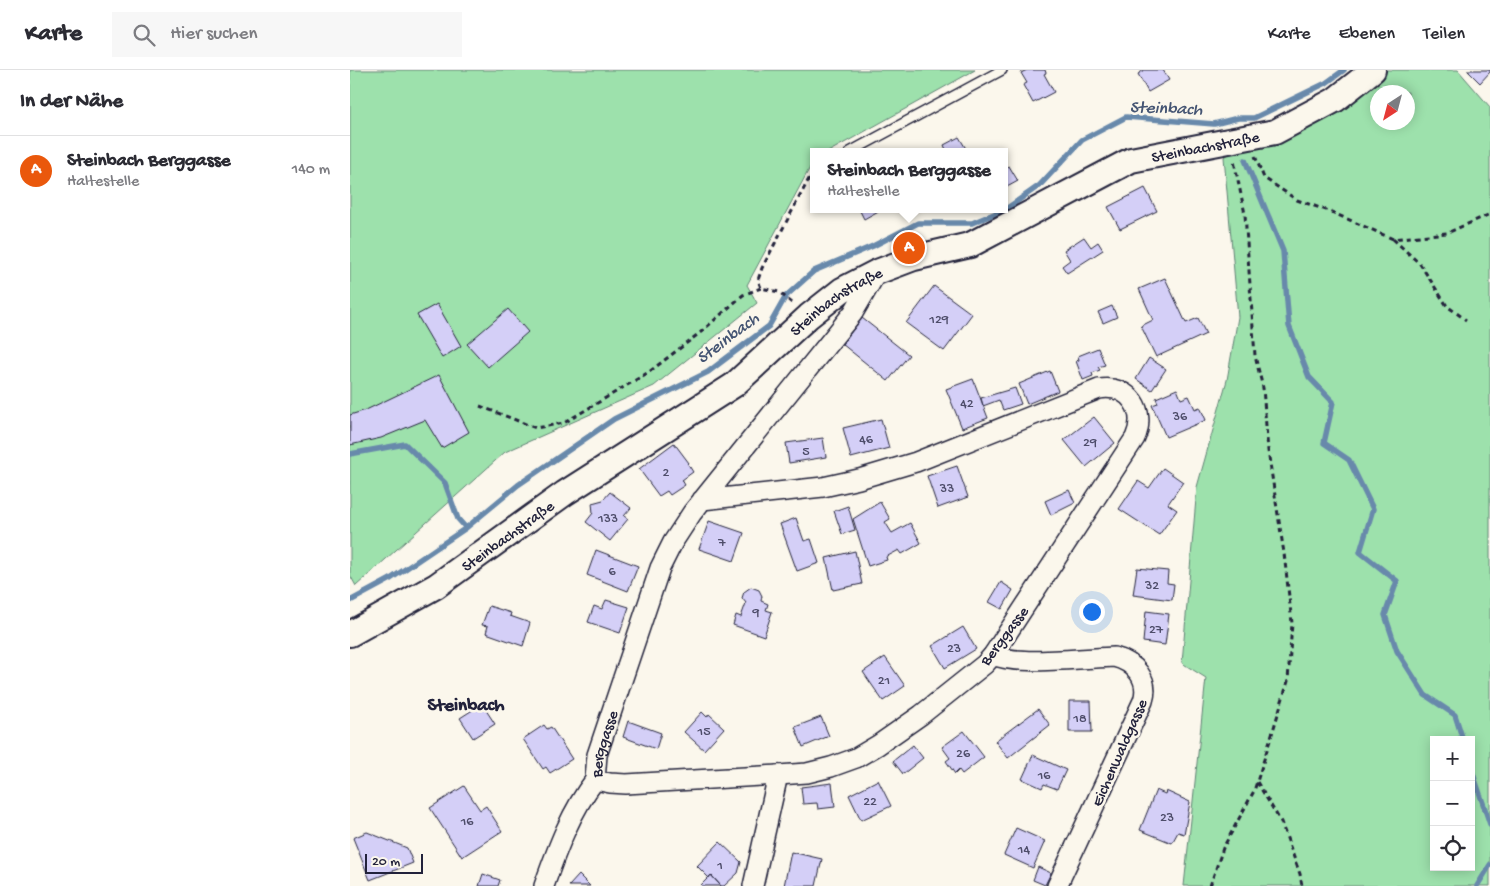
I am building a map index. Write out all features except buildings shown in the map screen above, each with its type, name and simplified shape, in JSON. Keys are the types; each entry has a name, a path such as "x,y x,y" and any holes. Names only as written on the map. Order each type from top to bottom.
{"street":[{"name":"Steinbachstraße","path":"350,634 436,586 565,493 734,384 809,316 842,290 877,272 914,258 970,245 1132,160 1275,132 1335,100 1372,70"},
{"name":"Berggasse","path":"702,500 823,487 859,479 916,462 1099,389 1106,388 1124,394 1132,399 1137,406 1140,416 1140,424 1135,438 993,654 985,664 921,715 856,758 832,767 807,773 626,784 595,780 597,755 660,568 677,535 702,500 853,312 877,272"},
{"name":"Eichenwaldgasse","path":"993,654 1000,658 1018,660 1114,657 1122,659 1144,680 1145,694 1143,701 1058,886"},
{"path":"754,886 778,775"},
{"path":"544,886 554,858 582,797 595,780"}],"lane":[{"path":"857,148 1002,70"}],"path":[{"path":"1238,139 1264,178 1297,200 1329,211 1393,238 1420,264 1447,306 1466,320"},
{"path":"1210,886 1223,848 1254,790 1288,680 1292,623 1284,553 1268,451 1263,388 1255,356 1238,139"},
{"path":"760,288 758,280 762,268 810,177"},
{"path":"1393,238 1447,232 1490,214"},
{"path":"480,406 536,428 564,423 649,372 701,332 743,295 760,288 779,292 790,301"},
{"path":"1256,782 1281,822 1300,874 1302,886"}],"green space":[{"path":"350,70 975,70 835,148 810,148 810,167 747,285 757,303 654,386 505,452 356,586 350,575"},
{"path":"1379,70 1458,70 1490,107 1490,886 1184,886 1206,678 1182,663 1197,487 1227,380 1238,317 1224,157"}],"waterway":[{"name":"Steinbach","path":"1008,208 1040,185 1082,140 1126,117 1214,124 1238,118 1254,118 1326,83 1344,70"},
{"path":"1245,160 1283,251 1289,326 1309,377 1333,402 1324,443 1349,460 1373,509 1360,552 1397,581 1385,615 1397,651 1425,695 1455,715 1462,736"},
{"name":"Steinbach","path":"350,601 389,580 466,528 518,485 614,419 708,372 769,326 786,296 814,271 873,246 918,223 972,223 996,213"},
{"path":"350,454 405,444 445,483 458,519 466,528"},
{"path":"1475,780 1490,824"},
{"path":"1477,886 1490,865"}],"place":[{"name":"Steinbach Berggasse","path":"909,248"}],"district":[{"name":"Steinbach","path":"466,703"}]}
